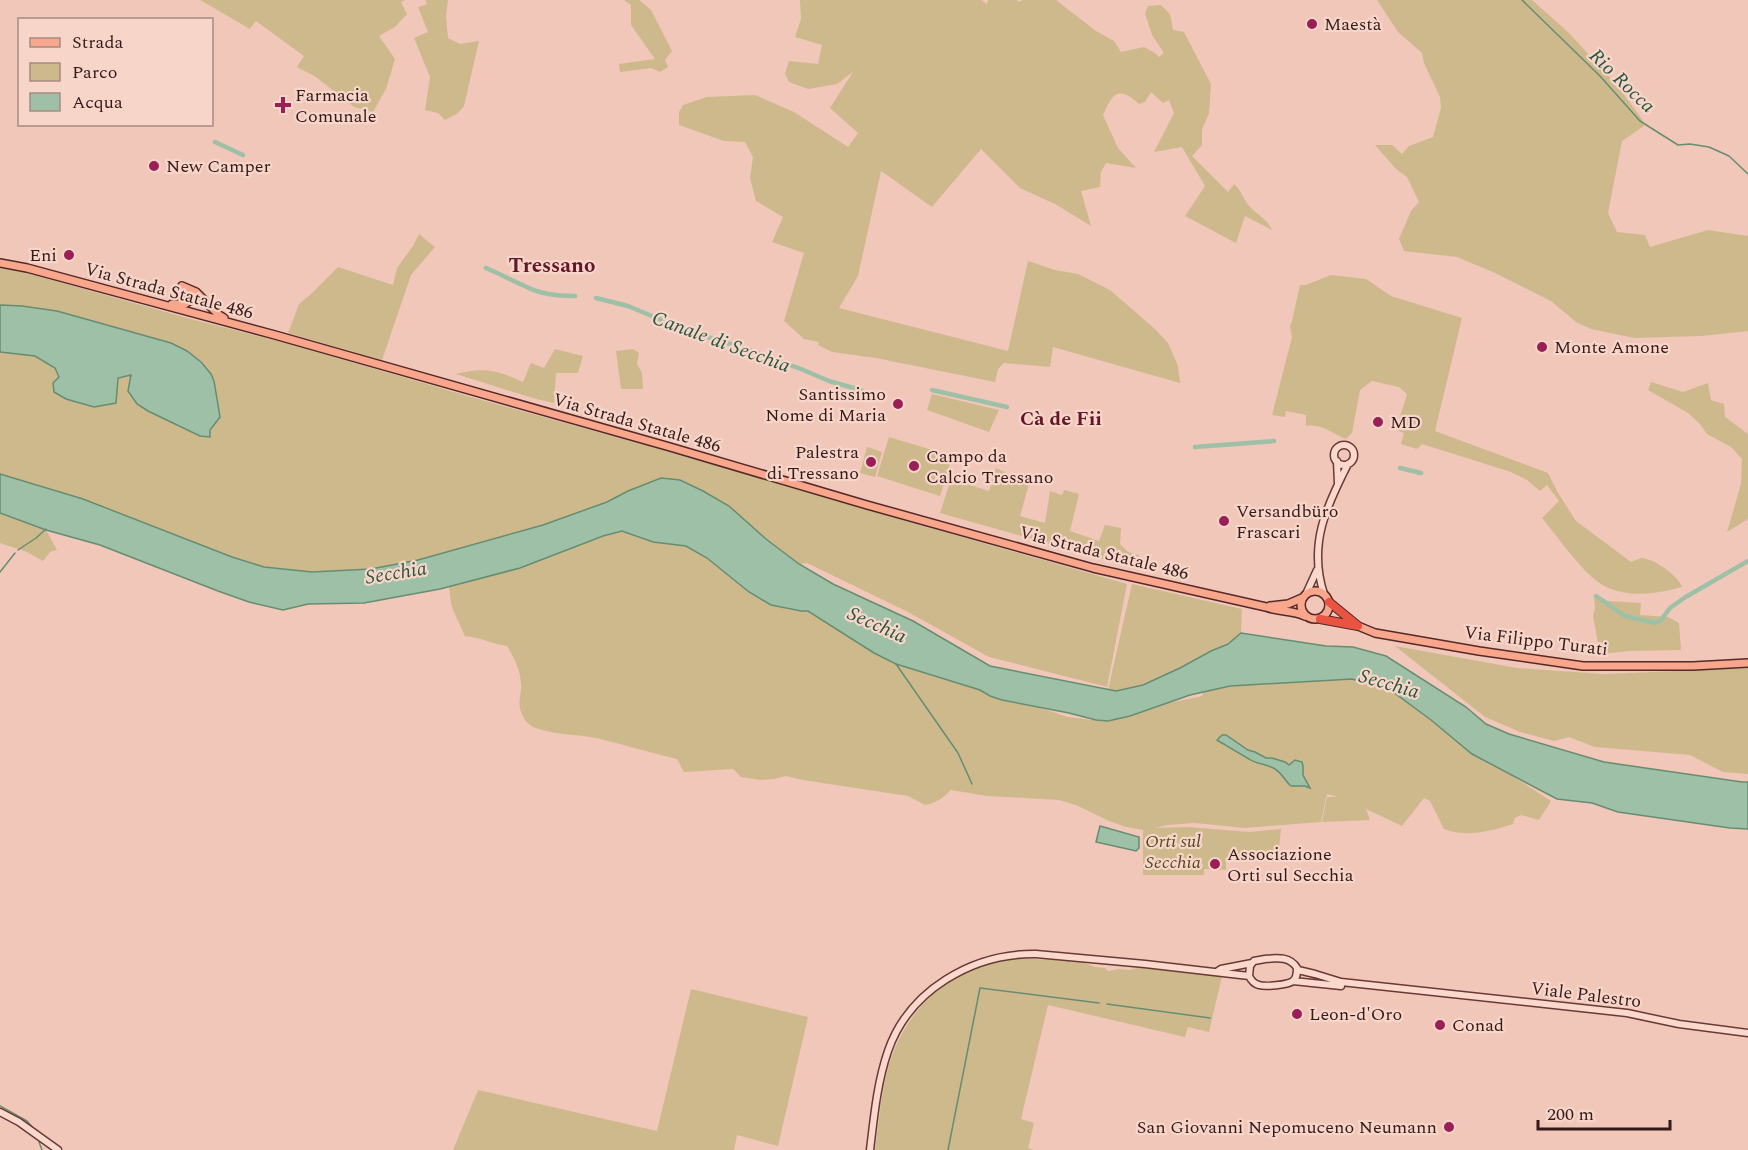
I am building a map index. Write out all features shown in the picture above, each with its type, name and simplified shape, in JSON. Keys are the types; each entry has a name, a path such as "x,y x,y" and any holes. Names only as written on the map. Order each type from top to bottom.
{"highway":[{"path":"1326,598 1358,626"},
{"path":"1320,619 1358,626"}],"main road":[{"name":"Via Strada Statale 486","path":"0,263 27,268 252,329 1093,568 1305,616"},
{"path":"139,298 175,305 185,304 190,297 182,286 196,292 219,315 243,323 252,329"},
{"path":"1317,570 1300,608 1305,616 1315,620 1324,617 1328,610 1317,570 1318,542 1326,512 1338,483 1348,464 1353,460 1352,448 1345,445 1339,447 1335,452 1338,483"},
{"path":"1336,461 1348,464"},
{"path":"1266,607 1288,604 1315,591 1326,598"},
{"name":"Via Filippo Turati","path":"1358,626 1375,633 1583,666 1693,666 1748,663"},
{"path":"870,1150 883,1068 889,1048 902,1022 934,987 969,967 998,957 1024,954 1218,971 1252,963"},
{"name":"Viale Palestro","path":"1252,963 1261,959 1288,959 1296,965 1298,970 1341,982 1419,992"},
{"path":"1249,976 1252,963"},
{"path":"1293,981 1298,970"},
{"name":"Viale Palestro","path":"1218,971 1249,976 1262,986 1286,984 1293,981 1419,992 1615,1012 1679,1024 1748,1033"},
{"path":"0,1112 19,1122 58,1150"}],"green space":[{"path":"200,0 405,0 401,2 407,14 395,27 379,36 395,59 386,89 373,112 354,107 316,77 297,67 304,56 256,21 250,29"},
{"path":"425,0 448,0 446,16 448,38 460,44 479,41 464,106 458,113 445,120 438,113 425,110 430,77 414,38 428,32 418,7 427,4"},
{"path":"624,0 639,0 651,10 672,51 665,60 668,67 660,72 651,68 620,72 619,64 655,59 631,25 631,5"},
{"path":"800,0 981,0 987,4 988,0 1017,0 1018,2 1056,0 1096,31 1114,41 1121,52 1144,47 1159,57 1164,53 1152,35 1145,13 1148,6 1161,5 1170,14 1173,30 1184,32 1211,84 1209,113 1202,130 1202,145 1192,156 1228,192 1234,184 1248,205 1266,221 1272,230 1245,216 1236,243 1185,216 1205,186 1182,147 1154,152 1174,113 1169,100 1163,103 1151,92 1145,102 1139,104 1121,93 1113,97 1103,115 1118,148 1136,168 1106,163 1101,172 1100,187 1081,191 1091,226 1055,204 1020,188 981,149 932,207 881,171 858,276 839,308 1008,351 1028,261 1055,270 1078,274 1110,290 1168,343 1178,366 1180,383 1053,347 1050,367 1004,363 998,369 995,382 876,358 832,352 818,345 819,342 804,339 784,321 804,253 772,242 783,217 756,201 750,178 753,157 745,142 724,141 679,125 679,112 683,105 707,97 755,95 794,112 848,147 858,133 830,108 853,72 837,84 808,89 789,82 785,74 789,61 818,64 822,45 795,37 801,19"},
{"path":"1377,0 1532,0 1569,33 1616,84 1642,119 1644,126 1622,141 1608,213 1617,232 1645,235 1650,247 1708,230 1748,236 1748,331 1702,336 1634,338 1591,329 1576,322 1551,301 1457,257 1404,251 1399,239 1411,211 1419,202 1407,177 1396,169 1375,145 1392,145 1402,154 1409,146 1433,137 1441,108 1440,97 1424,63 1422,53 1398,32"},
{"path":"419,234 435,247 411,275 382,360 288,333 299,304 338,267 393,285 397,268"},
{"path":"0,268 27,273 286,343 478,399 755,475 864,509 1127,584 1107,687 989,657 908,612 807,563 799,564 766,539 729,506 628,491 607,502 543,525 418,560 371,569 312,572 264,567 232,557 83,499 0,474 0,352 35,356 56,368 59,377 115,403 118,378 132,375 148,411 200,436 210,437 210,430 220,417 214,381 201,362 107,325 57,311 0,305"},
{"path":"1331,275 1366,279 1391,296 1462,318 1435,431 1548,473 1576,521 1631,562 1641,558 1658,564 1676,577 1682,587 1641,594 1610,589 1578,563 1542,518 1559,501 1547,485 1540,491 1527,480 1511,472 1422,444 1417,449 1401,444 1404,433 1396,430 1407,394 1399,387 1372,381 1360,390 1352,433 1346,439 1322,427 1306,426 1306,415 1286,411 1285,417 1272,415 1292,337 1290,326 1300,285 1306,285"},
{"path":"555,349 583,356 578,373 556,373 554,403 456,374 483,370 523,382 531,363 544,368"},
{"path":"633,349 639,353 637,364 642,373 643,389 621,389 616,351"},
{"path":"1651,382 1683,392 1708,383 1711,400 1724,404 1725,417 1748,434 1748,519 1727,532 1741,484 1742,459 1731,447 1707,434 1688,413 1648,390"},
{"path":"932,394 999,410 989,432 927,410"},
{"name":"Campo da Calcio Tressano","path":"889,437 952,456 940,496 877,476"},
{"name":"Palestra di Tressano","path":"867,447 882,452 875,477 860,473"},
{"path":"996,468 1029,484 1020,516 1045,523 1050,491 1062,495 1064,490 1079,494 1070,531 1099,541 1105,525 1121,528 1120,544 1128,552 1139,555 1135,568 940,513 951,479 989,491"},
{"path":"0,513 46,530 57,550 50,552 43,561 27,552 0,543"},
{"name":"Orti sul Secchia","path":"622,531 652,542 688,547 759,597 790,610 808,611 874,653 901,666 976,687 1068,717 1092,720 1109,718 1155,705 1202,696 1204,692 1230,686 1352,679 1389,689 1472,754 1508,773 1551,801 1539,820 1521,815 1515,818 1513,824 1505,827 1461,833 1444,829 1430,801 1424,798 1402,826 1366,809 1370,820 1322,822 1327,797 1338,797 1327,794 1321,822 1245,828 1195,823 1155,828 1188,827 1249,832 1281,829 1279,849 1226,859 1226,870 1204,869 1204,875 1143,875 1143,830 1109,821 1076,805 1059,800 987,796 951,790 939,800 925,805 908,796 786,776 761,780 741,777 733,769 684,772 677,759 596,738 551,732 534,727 525,720 520,709 520,677 510,651 507,646 465,636 451,605 448,583 487,572 494,575"},
{"path":"1132,584 1242,609 1241,633 1229,642 1146,684 1120,690 1108,690"},
{"path":"1594,595 1608,601 1641,603 1640,615 1668,617 1679,623 1681,650 1600,654 1593,616"},
{"path":"1395,646 1517,668 1604,674 1748,668 1748,774 1723,772 1690,755 1595,747 1569,737 1554,741 1520,732 1485,717"},
{"path":"1019,958 1082,962 1105,968 1108,971 1142,967 1222,976 1209,1032 1188,1027 1185,1037 1048,1005 1021,1119 1034,1123 1028,1148 1034,1150 875,1150 889,1064 907,1025 934,994 951,981 991,963"},
{"path":"691,989 808,1017 778,1146 737,1135 734,1150 453,1150 478,1090 657,1131"}],"water":[{"path":"0,305 57,311 171,343 187,351 201,362 214,381 220,417 210,430 210,437 200,436 137,404 128,391 131,375 118,378 116,403 94,407 66,399 54,392 53,383 59,377 55,368 35,356 0,352"},
{"name":"Secchia","path":"0,474 83,499 232,557 264,567 312,572 371,569 418,560 543,525 607,502 661,478 680,480 729,506 766,539 799,564 833,584 913,621 990,666 1116,691 1143,685 1180,668 1228,644 1241,633 1326,646 1353,647 1386,656 1466,707 1486,724 1509,734 1604,762 1748,782 1748,829 1618,812 1592,803 1557,799 1472,754 1389,689 1352,679 1230,686 1190,695 1130,716 1108,721 1002,700 980,690 896,664 874,653 808,611 771,605 749,592 707,558 686,546 653,542 622,531 520,568 440,589 364,603 308,604 283,610 249,602 100,545 46,530 0,513"},
{"path":"1222,735 1226,735 1248,750 1266,758 1289,765 1295,760 1302,762 1303,775 1310,788 1291,786 1275,769 1252,761 1217,740"},
{"path":"1100,826 1139,837 1139,848 1136,851 1096,842"}],"waterway":[{"name":"Rio Rocca","path":"1522,0 1600,76 1640,121 1678,145 1709,147 1729,156 1748,174"},
{"name":"Canale di Secchia","path":"215,142 243,155"},
{"name":"Canale di Secchia","path":"486,268 538,291 575,296"},
{"name":"Canale di Secchia","path":"596,298 628,306 690,332 744,348 829,381 881,398"},
{"name":"Canale di Secchia","path":"932,390 1007,407"},
{"name":"Canale di Secchia","path":"1195,447 1274,441"},
{"name":"Canale di Secchia","path":"1400,468 1421,473"},
{"path":"18,550 46,529"},
{"path":"0,572 15,553"},
{"name":"Canale di Secchia","path":"1596,596 1625,616 1655,623 1684,598 1748,561"},
{"path":"896,664 958,753 972,784"},
{"path":"948,1150 980,988 1099,1003"},
{"path":"1107,1004 1210,1018"},
{"path":"0,1106 27,1121 33,1128"},
{"path":"39,1142 42,1150"}],"place":[{"name":"Maestà","path":"1312,24"},
{"name":"Farmacia Comunale","path":"283,105"},
{"name":"New Camper","path":"154,166"},
{"name":"Eni","path":"69,255"},
{"name":"Monte Amone","path":"1542,347"},
{"name":"Santissimo Nome di Maria","path":"898,404"},
{"name":"MD","path":"1378,422"},
{"name":"Palestra di Tressano","path":"871,462"},
{"name":"Campo da Calcio Tressano","path":"914,466"},
{"name":"Versandbüro Frascari","path":"1224,521"},
{"name":"Associazione Orti sul Secchia","path":"1215,864"},
{"name":"Leon-d'Oro","path":"1297,1014"},
{"name":"Conad","path":"1440,1025"},
{"name":"San Giovanni Nepomuceno Neumann","path":"1449,1127"}],"district":[{"name":"Tressano","path":"552,266"},
{"name":"Cà de Fii","path":"1061,419"}]}
